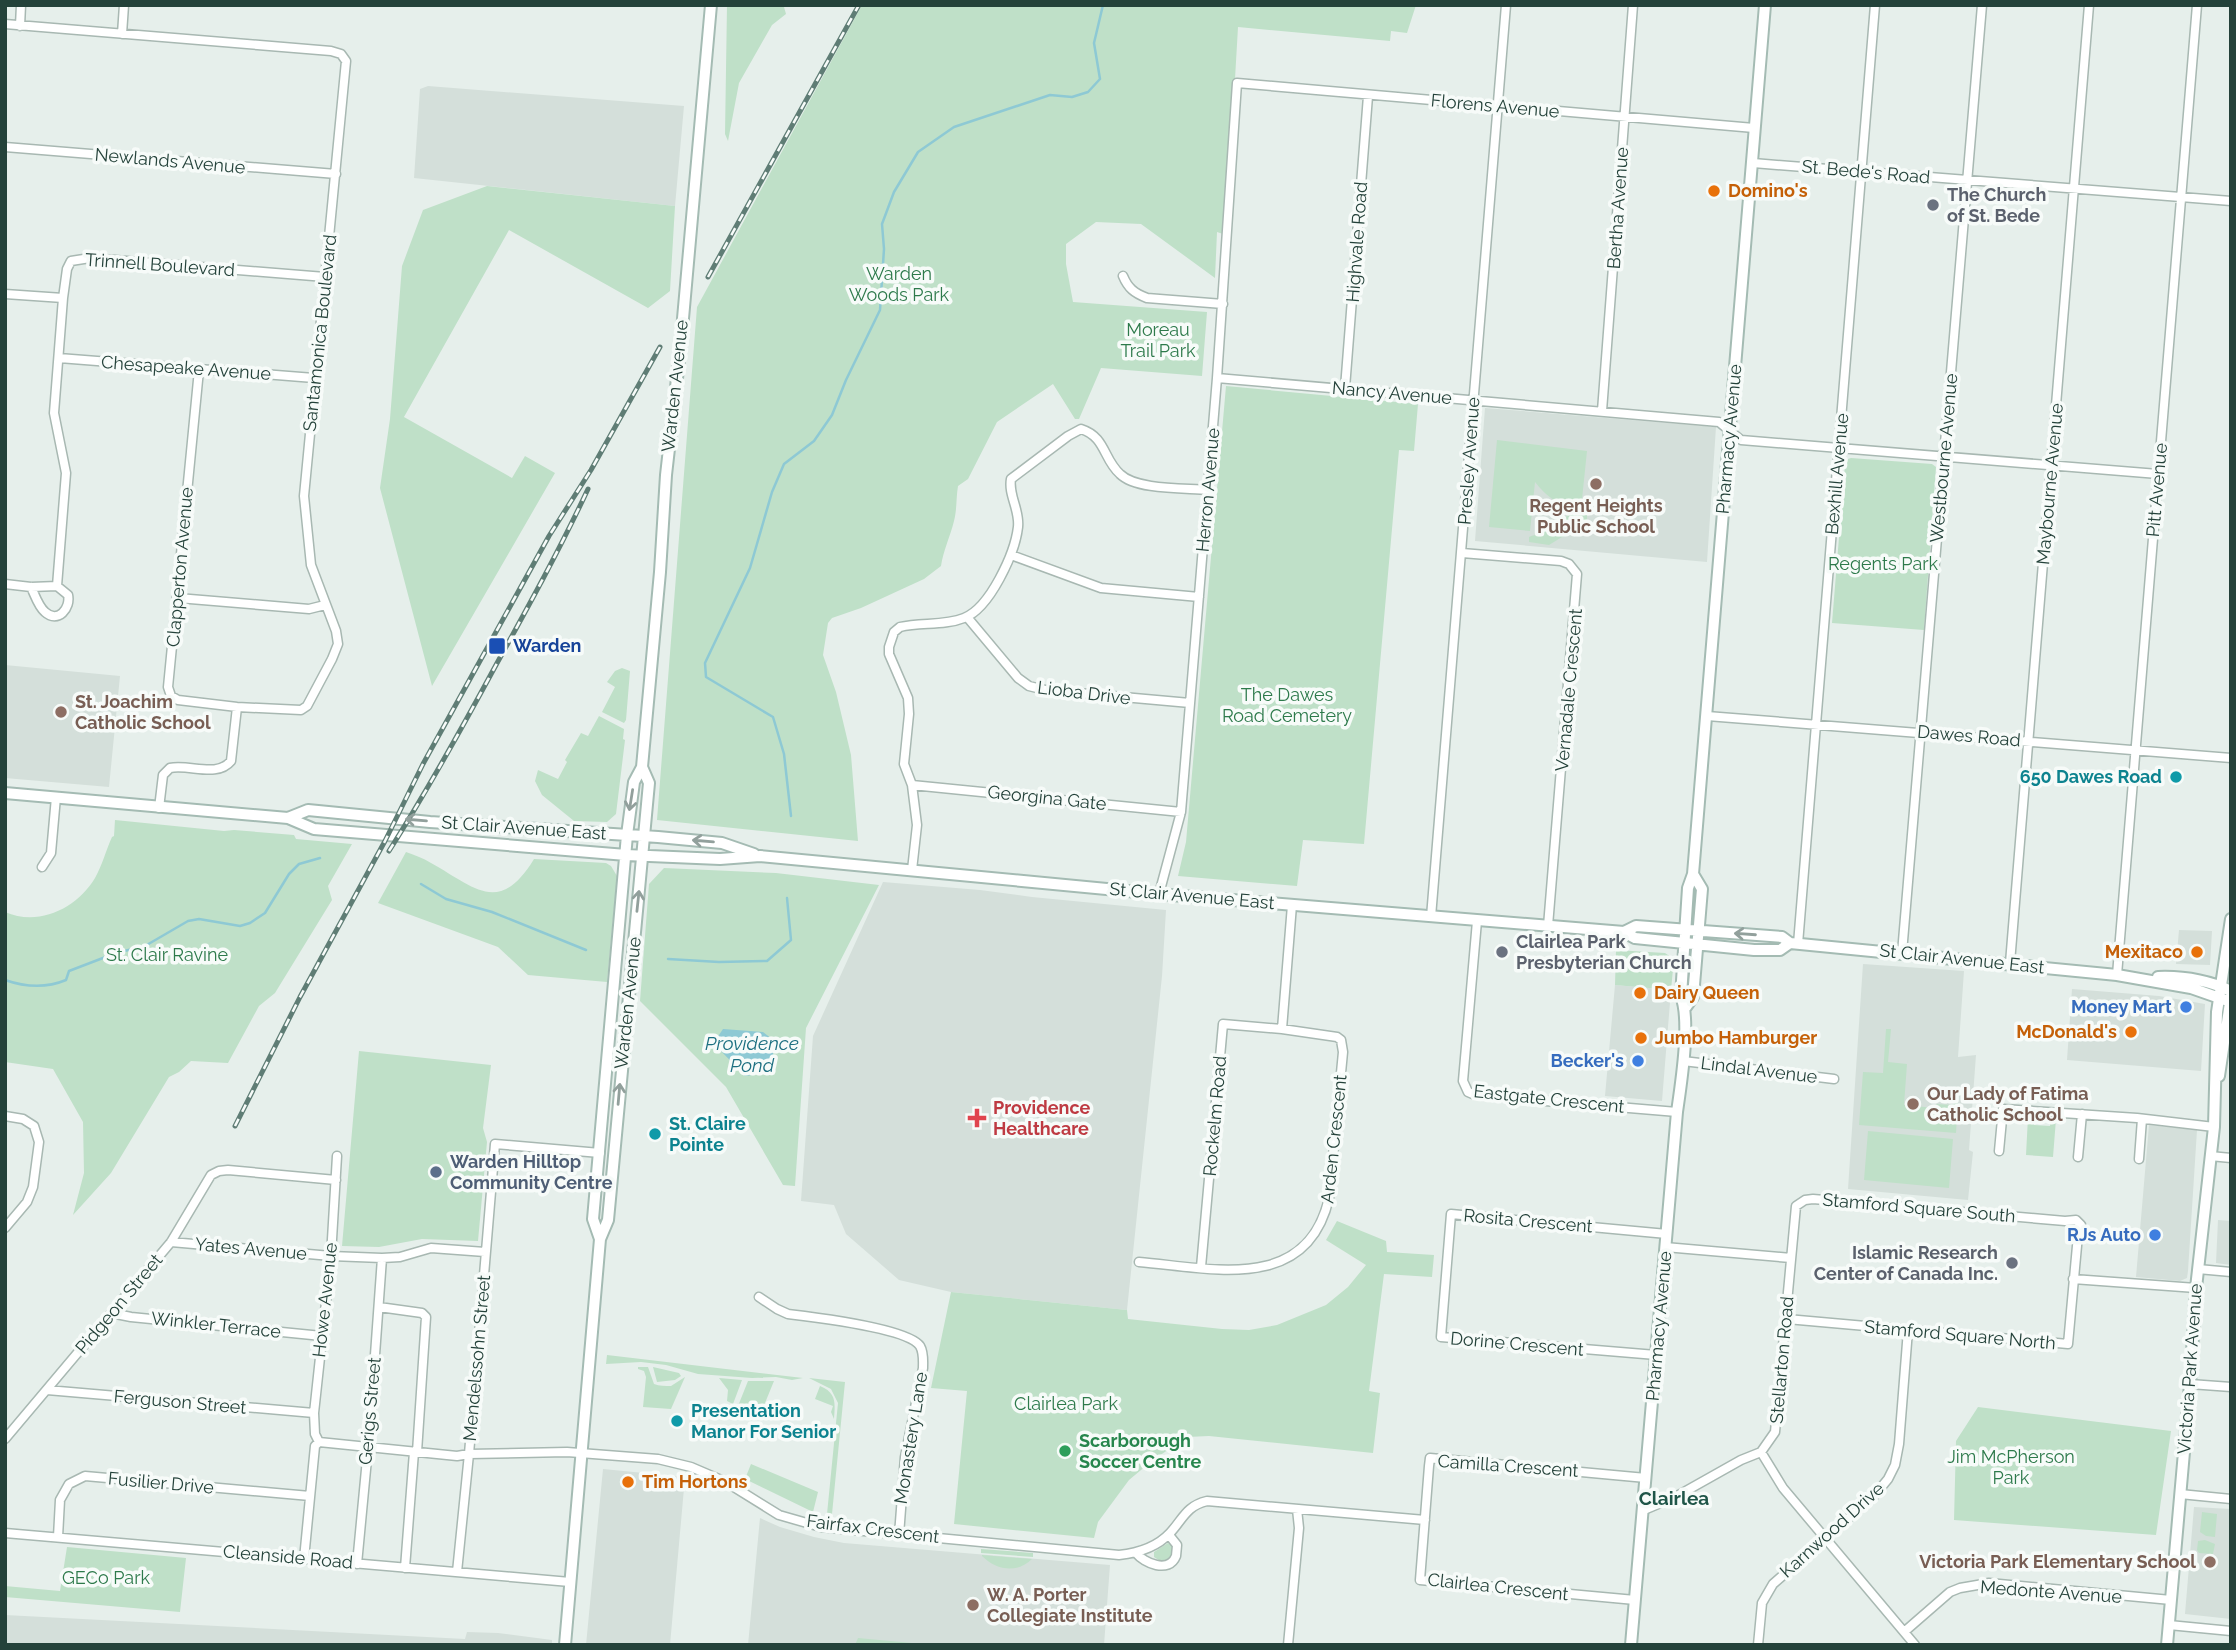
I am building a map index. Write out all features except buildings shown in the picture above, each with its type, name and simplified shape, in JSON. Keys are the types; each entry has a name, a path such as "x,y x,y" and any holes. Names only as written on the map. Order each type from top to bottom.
{"main road":[{"name":"Warden Avenue","path":"600,1240 593,1219 626,835 634,782 642,767 666,475 680,352 711,5"},
{"name":"Pharmacy Avenue","path":"1631,1645 1677,1112 1684,1060 1686,1007 1681,996 1688,888 1693,874 1707,716 1765,5"},
{"name":"Warden Avenue","path":"565,1645 600,1240 608,1220 649,783 642,767"},
{"name":"St Clair Avenue East","path":"5,793 288,818 314,829 625,855 720,859 760,856 1159,894 1624,932 1635,938 1777,951 1794,943"},
{"name":"St Clair Avenue East","path":"288,818 308,810 430,822 722,842 760,856"},
{"name":"Pharmacy Avenue","path":"1686,1007 1693,997 1702,889 1693,874"},
{"name":"Victoria Park Avenue","path":"2167,1645 2196,1288 2214,1127 2215,1059 2225,993 2231,919"},
{"name":"St Clair Avenue East","path":"1624,932 1636,926 1782,937 1794,943 2117,975 2225,993 2230,1002"},
{"name":"Victoria Park Avenue","path":"2216,1093 2230,1002"},
{"path":"2222,1065 2231,1054"}],"street":[{"path":"20,26 21,5"},
{"path":"122,34 124,5"},
{"name":"Presley Avenue","path":"1431,917 1506,5"},
{"name":"Bertha Avenue","path":"1602,411 1633,5"},
{"name":"Bexhill Avenue","path":"1794,943 1816,724 1875,5"},
{"name":"Westbourne Avenue","path":"1902,953 1982,5"},
{"name":"Maybourne Avenue","path":"2010,963 2089,5"},
{"name":"Pitt Avenue","path":"2117,975 2197,5"},
{"name":"Santamonica Boulevard","path":"5,24 331,51 341,54 346,61 304,496 311,565 338,643 307,706 301,710 237,707"},
{"name":"Florens Avenue","path":"1237,83 1754,128"},
{"name":"Herron Avenue","path":"1159,894 1181,812 1223,304 1237,83"},
{"name":"Highvale Road","path":"1345,388 1368,96"},
{"name":"Newlands Avenue","path":"5,147 335,174"},
{"name":"St. Bede's Road","path":"1752,163 2231,201"},
{"name":"Trinnell Boulevard","path":"31,587 46,614 56,616 64,612 69,604 68,595 57,586 66,473 54,413 63,298 69,264 78,258 326,277"},
{"path":"1123,276 1127,286 1135,294 1147,298 1223,304"},
{"path":"5,293 63,298"},
{"name":"Chesapeake Avenue","path":"59,358 314,378"},
{"name":"Clapperton Avenue","path":"199,370 169,687 171,696 178,700 237,707"},
{"name":"Nancy Avenue","path":"1217,378 1719,422 1741,440 2158,474"},
{"path":"912,870 917,825 912,785 904,764 908,698 890,654 890,640 900,627 950,622 967,617 985,600 1011,555 1018,527 1017,510 1009,488 1011,479 1081,429 1091,432 1097,438 1113,467 1129,481 1207,490"},
{"name":"Vernadale Crescent","path":"1462,553 1562,561 1569,564 1577,574 1548,926"},
{"path":"1011,555 1101,588 1199,597"},
{"path":"5,584 57,586"},
{"path":"178,598 309,609 325,605"},
{"name":"Lioba Drive","path":"967,617 1007,667 1029,686 1045,690 1190,703"},
{"path":"159,808 163,775 170,768 220,769 229,765 237,707"},
{"name":"Dawes Road","path":"1707,716 2231,758"},
{"name":"Georgina Gate","path":"912,785 1181,812"},
{"path":"42,867 51,853 56,797"},
{"path":"1282,1029 1293,905"},
{"name":"Eastgate Crescent","path":"1477,921 1463,1081 1468,1092 1475,1095 1677,1112"},
{"name":"Rockelm Road","path":"1201,1267 1223,1024 1282,1029"},
{"name":"Arden Crescent","path":"1139,1262 1245,1270 1276,1264 1308,1240 1327,1208 1342,1045 1341,1040 1331,1035 1282,1029"},
{"name":"Lindal Avenue","path":"1684,1060 1834,1079"},
{"path":"1999,1151 2003,1109 2214,1127"},
{"path":"2078,1157 2082,1114"},
{"path":"5,1116 23,1119 34,1126 39,1142 33,1186 27,1202 5,1228"},
{"path":"2139,1159 2142,1119"},
{"name":"Mendelssohn Street","path":"457,1573 495,1144 600,1153"},
{"name":"Howe Avenue","path":"304,1559 315,1446 323,1443 315,1434 314,1413 331,1256 337,1156"},
{"path":"2210,1156 2231,1158"},
{"name":"Pidgeon Street","path":"5,1439 171,1242 211,1175 228,1170 336,1180"},
{"name":"Stamford Square South","path":"1791,1258 1796,1206 1805,1200 1813,1199 2076,1220 2081,1227 2073,1279"},
{"name":"Rosita Crescent","path":"1447,1275 1451,1214 1667,1234"},
{"name":"Yates Avenue","path":"171,1242 382,1258 400,1257 431,1248 485,1252"},
{"path":"1665,1247 1791,1258"},
{"name":"Gerigs Street","path":"357,1564 382,1258"},
{"name":"Stellarton Road","path":"1761,1452 1775,1432 1791,1258"},
{"path":"2198,1269 2231,1272"},
{"name":"Dorine Crescent","path":"1447,1275 1441,1337 1656,1355"},
{"path":"2073,1279 2196,1288"},
{"name":"Stamford Square North","path":"1787,1320 2068,1344 2073,1279"},
{"name":"Monastery Lane","path":"759,1297 788,1314 861,1325 911,1338 920,1346 924,1355 923,1368 905,1457 899,1535"},
{"path":"379,1307 422,1313 426,1317 405,1568"},
{"name":"Winkler Terrace","path":"111,1314 322,1336"},
{"name":"Karnwood Drive","path":"1759,1645 1761,1610 1768,1591 1781,1575 1874,1496 1895,1465 1908,1330"},
{"path":"2190,1384 2231,1387"},
{"name":"Ferguson Street","path":"47,1390 314,1413"},
{"name":"Fairfax Crescent","path":"323,1443 457,1456 582,1453 657,1459 691,1467 726,1482 779,1515 821,1527 1119,1555 1136,1553 1155,1545 1169,1535 1195,1504 1207,1502 1425,1520"},
{"path":"1644,1510 1677,1496 1741,1460 1761,1452 1783,1488 1915,1645"},
{"name":"Camilla Crescent","path":"1425,1520 1430,1458 1646,1478"},
{"name":"Fusilier Drive","path":"58,1537 60,1500 68,1484 85,1476 310,1496"},
{"path":"2180,1494 2231,1499"},
{"path":"1288,1645 1299,1528 1297,1509"},
{"name":"Clairlea Crescent","path":"1425,1520 1420,1580 1636,1600"},
{"name":"Cleanside Road","path":"5,1533 570,1582"},
{"name":"Fairfax Crescent","path":"1136,1553 1149,1562 1162,1566 1170,1564 1176,1556 1177,1545 1169,1535"},
{"name":"Medonte Avenue","path":"1904,1632 1950,1592 1989,1583 2171,1600"},
{"path":"2169,1625 2231,1630"}],"shaded area":[{"path":"428,86 684,106 675,206 414,178 420,89"},
{"name":"Regent Heights Public School","path":"1485,408 1716,427 1707,562 1475,541"},
{"name":"St. Joachim Catholic School","path":"5,665 120,676 109,787 5,778"},
{"name":"Providence Healthcare","path":"883,882 1166,910 1162,976 1127,1310 951,1292 899,1280 846,1234 834,1205 801,1201 813,1036"},
{"path":"2179,930 2212,931 2210,965 2176,964"},
{"name":"Our Lady of Fatima Catholic School","path":"1863,964 1964,971 1958,1057 1976,1055 1969,1150 1973,1152 1968,1200 1848,1189"},
{"path":"1615,985 1671,990 1662,1101 1605,1096"},
{"path":"2072,989 2159,996 2205,1004 2201,1071 2067,1060"},
{"path":"2149,1125 2197,1130 2188,1271 2187,1278 2180,1281 2136,1277"},
{"path":"2218,1220 2231,1221 2231,1265 2216,1263"},
{"path":"603,1469 685,1477 670,1645 586,1645"},
{"name":"Victoria Park Elementary School","path":"2194,1507 2231,1509 2231,1619 2185,1614"},
{"name":"W. A. Porter Collegiate Institute","path":"760,1518 780,1527 844,1543 1110,1565 1104,1645 748,1645"},
{"path":"5,1615 465,1639 467,1632 498,1633 552,1640 552,1645 5,1645"}],"green space":[{"path":"727,5 781,5 786,14 772,25 739,83 728,141 725,134"},
{"name":"Warden Woods Park","path":"862,5 1416,5 1407,33 1391,31 1390,41 1238,27 1226,235 1217,232 1215,278 1141,224 1096,222 1066,244 1066,264 1073,302 1207,312 1202,376 1101,368 1079,419 1075,419 1053,384 997,422 968,479 958,486 955,517 941,566 924,579 861,608 832,618 828,623 823,655 836,692 851,755 858,841 657,820 697,307"},
{"path":"487,186 675,206 670,291 648,308 509,230 404,417 512,478 525,456 555,473 432,686 380,488 390,419 402,266 423,210"},
{"name":"The Dawes Road Cemetery","path":"1226,386 1418,404 1414,451 1399,450 1364,844 1303,840 1297,886 1178,876 1186,842"},
{"path":"1497,440 1587,451 1581,509 1567,507 1555,501 1535,482 1530,531 1489,527"},
{"name":"Regents Park","path":"1851,458 1932,464 1936,467 1924,630 1832,623 1845,464"},
{"path":"1572,514 1587,515 1587,531 1562,537 1549,545 1529,542 1529,537 1540,534"},
{"path":"622,668 630,671 624,723 602,712 615,687 607,682 615,671"},
{"path":"599,716 624,729 616,814 607,822 574,821 542,795 535,781 538,770 558,779 567,762 565,760 581,733 588,736"},
{"name":"St. Clair Ravine","path":"115,820 294,835 296,839 352,844 328,886 332,900 275,993 259,1006 228,1063 191,1061 169,1077 111,1173 73,1215 84,1173 83,1122 53,1069 5,1062 5,912 18,916 44,916 68,906 78,898 97,873 114,836"},
{"path":"406,852 428,861 473,887 497,892 509,887 521,877 534,859 606,863 611,866 617,876 607,982 528,975 498,947 378,903"},
{"path":"664,868 776,873 879,885 806,1028 795,1186 783,1185 726,1087 640,1001 649,884"},
{"path":"1616,950 1665,953 1674,959 1671,990 1615,985"},
{"path":"1886,1029 1891,1029 1888,1062 1907,1064 1904,1105 1935,1108 1936,1104 1952,1105 1958,1101 1956,1133 1859,1125 1863,1072 1883,1073"},
{"path":"359,1051 491,1065 483,1128 487,1142 478,1241 422,1239 379,1247 342,1246"},
{"path":"2028,1117 2034,1117 2034,1125 2050,1126 2051,1119 2056,1119 2053,1157 2026,1155"},
{"path":"1868,1131 1953,1139 1949,1188 1864,1180"},
{"name":"Clairlea Park","path":"1337,1221 1386,1241 1387,1252 1434,1255 1432,1277 1384,1274 1369,1391 1380,1393 1373,1453 1209,1436 1187,1437 1129,1480 1098,1522 1094,1538 954,1524 967,1391 931,1388 951,1292 1127,1310 1128,1319 1222,1329 1249,1330 1277,1325 1326,1305 1348,1287 1366,1265 1326,1240"},
{"path":"607,1355 803,1378 792,1380 698,1374 666,1365 641,1362 606,1364"},
{"path":"638,1367 648,1367 654,1384 658,1385 671,1386 685,1377 671,1409 643,1407 646,1377 644,1371"},
{"path":"653,1367 679,1373 681,1376 675,1380 657,1382"},
{"path":"719,1378 742,1380 733,1404 727,1401 728,1390"},
{"path":"809,1378 845,1382 832,1514 827,1514 838,1403 831,1389"},
{"path":"748,1381 774,1381 758,1420 736,1411"},
{"path":"820,1386 832,1395 834,1403 834,1419 831,1412 833,1406 815,1399"},
{"name":"Jim McPherson Park","path":"1978,1407 2171,1431 2156,1535 1954,1520 1956,1441"},
{"path":"751,1464 818,1492 813,1512 745,1479"},
{"path":"2202,1512 2217,1514 2215,1537 2200,1532"},
{"path":"2205,1540 2215,1544 2213,1554 2199,1553 2197,1550 2198,1541"},
{"path":"1168,1543 1173,1546 1174,1553 1171,1560 1162,1562 1154,1557 1154,1552"},
{"name":"GECo Park","path":"67,1547 186,1558 180,1612 5,1597 5,1586 60,1591"},
{"path":"981,1549 1033,1553 1033,1557 981,1553"},
{"path":"982,1556 1032,1559 1020,1567 1007,1568 1000,1567"},
{"path":"858,1638 912,1643 915,1645 855,1645"}],"water":[{"name":"Providence Pond","path":"723,1029 763,1032 772,1039 774,1066 765,1073 745,1076 721,1051 717,1038"}],"waterway":[{"path":"791,816 784,754 773,717 706,677 705,663 750,568 772,492 784,464 814,441 832,415 880,310 884,249 882,224 894,192 918,152 954,127 1050,95 1072,97 1088,92 1100,79 1094,43 1103,5"},
{"path":"5,980 36,986 59,983 66,980 69,971 116,953 145,946 188,921 199,919 240,926 250,923 265,913 289,874 299,864 320,858"},
{"path":"421,884 446,899 492,912 586,950"},
{"path":"668,959 767,961 791,940 787,898"}],"railway":[{"path":"708,277 859,5"},
{"path":"235,1126 423,764 549,536 591,470 660,347"},
{"path":"389,851 431,782 544,578 588,489"}],"place":[{"name":"Domino's","path":"1714,191"},
{"name":"The Church of St. Bede","path":"1933,205"},
{"name":"Regent Heights Public School","path":"1596,484"},
{"name":"Warden","path":"497,646"},
{"name":"St. Joachim Catholic School","path":"61,712"},
{"name":"650 Dawes Road","path":"2176,777"},
{"name":"Clairlea Park Presbyterian Church","path":"1502,952"},
{"name":"Mexitaco","path":"2197,952"},
{"name":"Dairy Queen","path":"1640,993"},
{"name":"Money Mart","path":"2186,1007"},
{"name":"McDonald's","path":"2131,1032"},
{"name":"Jumbo Hamburger","path":"1641,1038"},
{"name":"Becker's","path":"1638,1061"},
{"name":"Our Lady of Fatima Catholic School","path":"1913,1104"},
{"name":"Providence Healthcare","path":"977,1118"},
{"name":"St. Claire Pointe","path":"655,1134"},
{"name":"Warden Hilltop Community Centre","path":"436,1172"},
{"name":"RJs Auto","path":"2155,1235"},
{"name":"Islamic Research Center of Canada Inc.","path":"2012,1263"},
{"name":"Presentation Manor For Senior","path":"677,1421"},
{"name":"Scarborough Soccer Centre","path":"1065,1451"},
{"name":"Tim Hortons","path":"628,1482"},
{"name":"Victoria Park Elementary School","path":"2210,1562"},
{"name":"W. A. Porter Collegiate Institute","path":"973,1605"}],"district":[{"name":"Clairlea","path":"1674,1498"}],"park label":[{"name":"Moreau Trail Park","path":"1158,340"}]}
